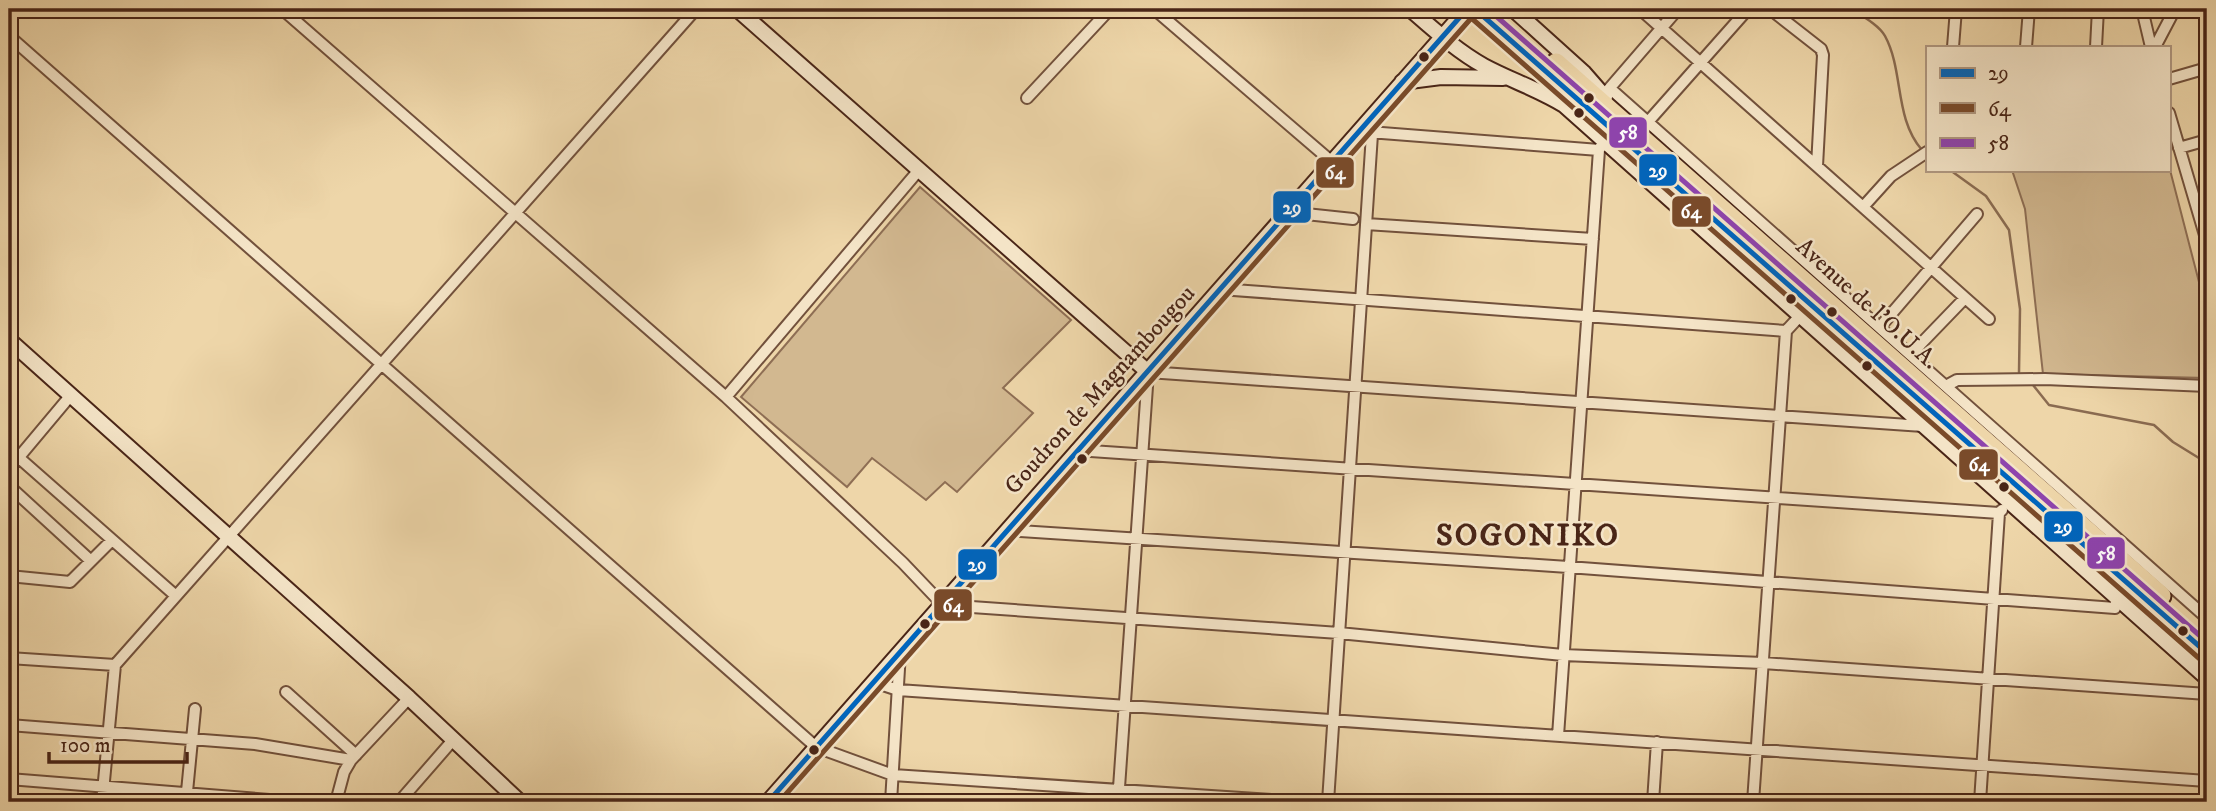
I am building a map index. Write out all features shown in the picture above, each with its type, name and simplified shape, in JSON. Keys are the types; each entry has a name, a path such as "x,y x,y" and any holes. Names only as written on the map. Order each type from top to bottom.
{"highway":[{"name":"Avenue de l'O.U.A.","path":"1475,9 1609,135 2207,653"},
{"name":"Avenue de l'O.U.A.","path":"1494,9 1609,135 2207,635"}],"street":[{"path":"282,9 726,397 903,563 943,606 1339,633 1563,655 1763,663 2207,694"},
{"path":"292,18 300,9"},
{"path":"102,802 116,666 696,9"},
{"path":"737,9 1148,372 1923,426"},
{"path":"1027,98 1110,9"},
{"path":"1154,9 1332,161"},
{"name":"Avenue de l'O.U.A.","path":"1410,9 1443,37 1483,65 1538,89 1609,135 1799,317 1923,426 2004,508 2207,678"},
{"name":"Goudron de Magnambougou","path":"768,802 1332,161 1367,130 1402,82 1467,9"},
{"name":"Avenue de l'O.U.A.","path":"1513,9 1605,91 1614,92 2207,618"},
{"path":"1640,9 1989,319"},
{"path":"1558,736 1593,239 1609,135 1605,91 1678,9"},
{"path":"1647,123 1748,9"},
{"path":"1770,9 1821,49 1823,55 1817,166"},
{"path":"1954,46 1956,9"},
{"path":"2026,46 2029,9"},
{"path":"2096,46 2098,9"},
{"path":"2142,9 2153,46"},
{"path":"2154,46 2175,9"},
{"path":"9,36 816,747 892,775 1119,796 1301,802"},
{"path":"2170,79 2207,68"},
{"path":"1402,82 1441,77 1511,79"},
{"path":"2170,116 2207,238"},
{"path":"1328,802 1366,223 1367,130 1609,135"},
{"path":"2179,148 2207,140"},
{"path":"1863,207 1891,176 1926,153"},
{"path":"726,397 919,170"},
{"path":"1287,212 1353,219"},
{"path":"1880,327 1977,215"},
{"path":"1366,223 1593,239"},
{"path":"1220,289 1786,331"},
{"path":"1911,354 1965,298"},
{"path":"1753,802 1786,331 1799,317"},
{"path":"9,340 409,698 520,802"},
{"path":"1119,796 1148,372"},
{"path":"1946,386 1957,380 2045,379 2207,386"},
{"path":"9,469 71,395"},
{"path":"9,449 176,596"},
{"path":"1076,450 1774,498 2004,508 1993,600 1980,802"},
{"path":"9,486 91,561"},
{"path":"1006,530 1345,555 1568,567 2115,608 2116,600"},
{"path":"9,576 70,582 112,540"},
{"path":"891,802 900,652"},
{"path":"9,658 116,666"},
{"path":"874,681 898,690 2207,779 2206,802"},
{"path":"286,692 354,758"},
{"path":"337,802 344,772 409,698"},
{"path":"186,798 194,709"},
{"path":"9,726 283,747 354,758"},
{"path":"399,802 453,740"},
{"path":"1653,802 1657,743"},
{"path":"9,779 104,787 186,798 295,802"}],"shaded area":[{"path":"2170,170 2207,313 2207,378 2043,374 2025,209 2013,172 2170,172"},
{"path":"920,187 1071,320 1003,388 1033,413 957,492 945,482 926,500 872,458 847,487 741,397"}],"waterway":[{"path":"1851,9 1875,24 1885,36 1895,64 1907,124 1922,150"},
{"path":"1953,172 1986,196 2009,230 2020,309 2019,372"},
{"path":"2033,385 2049,405 2154,425 2173,442 2207,463"}],"transit line":[{"name":"29","path":"768,802 1467,9"},
{"name":"29","path":"1475,9 2207,653"},
{"name":"58","path":"1488,9 2207,642"},
{"name":"64","path":"779,802 1474,15"},
{"name":"64","path":"1469,16 2201,660"}],"district":[{"name":"SOGONIKO","path":"1528,536"}]}
